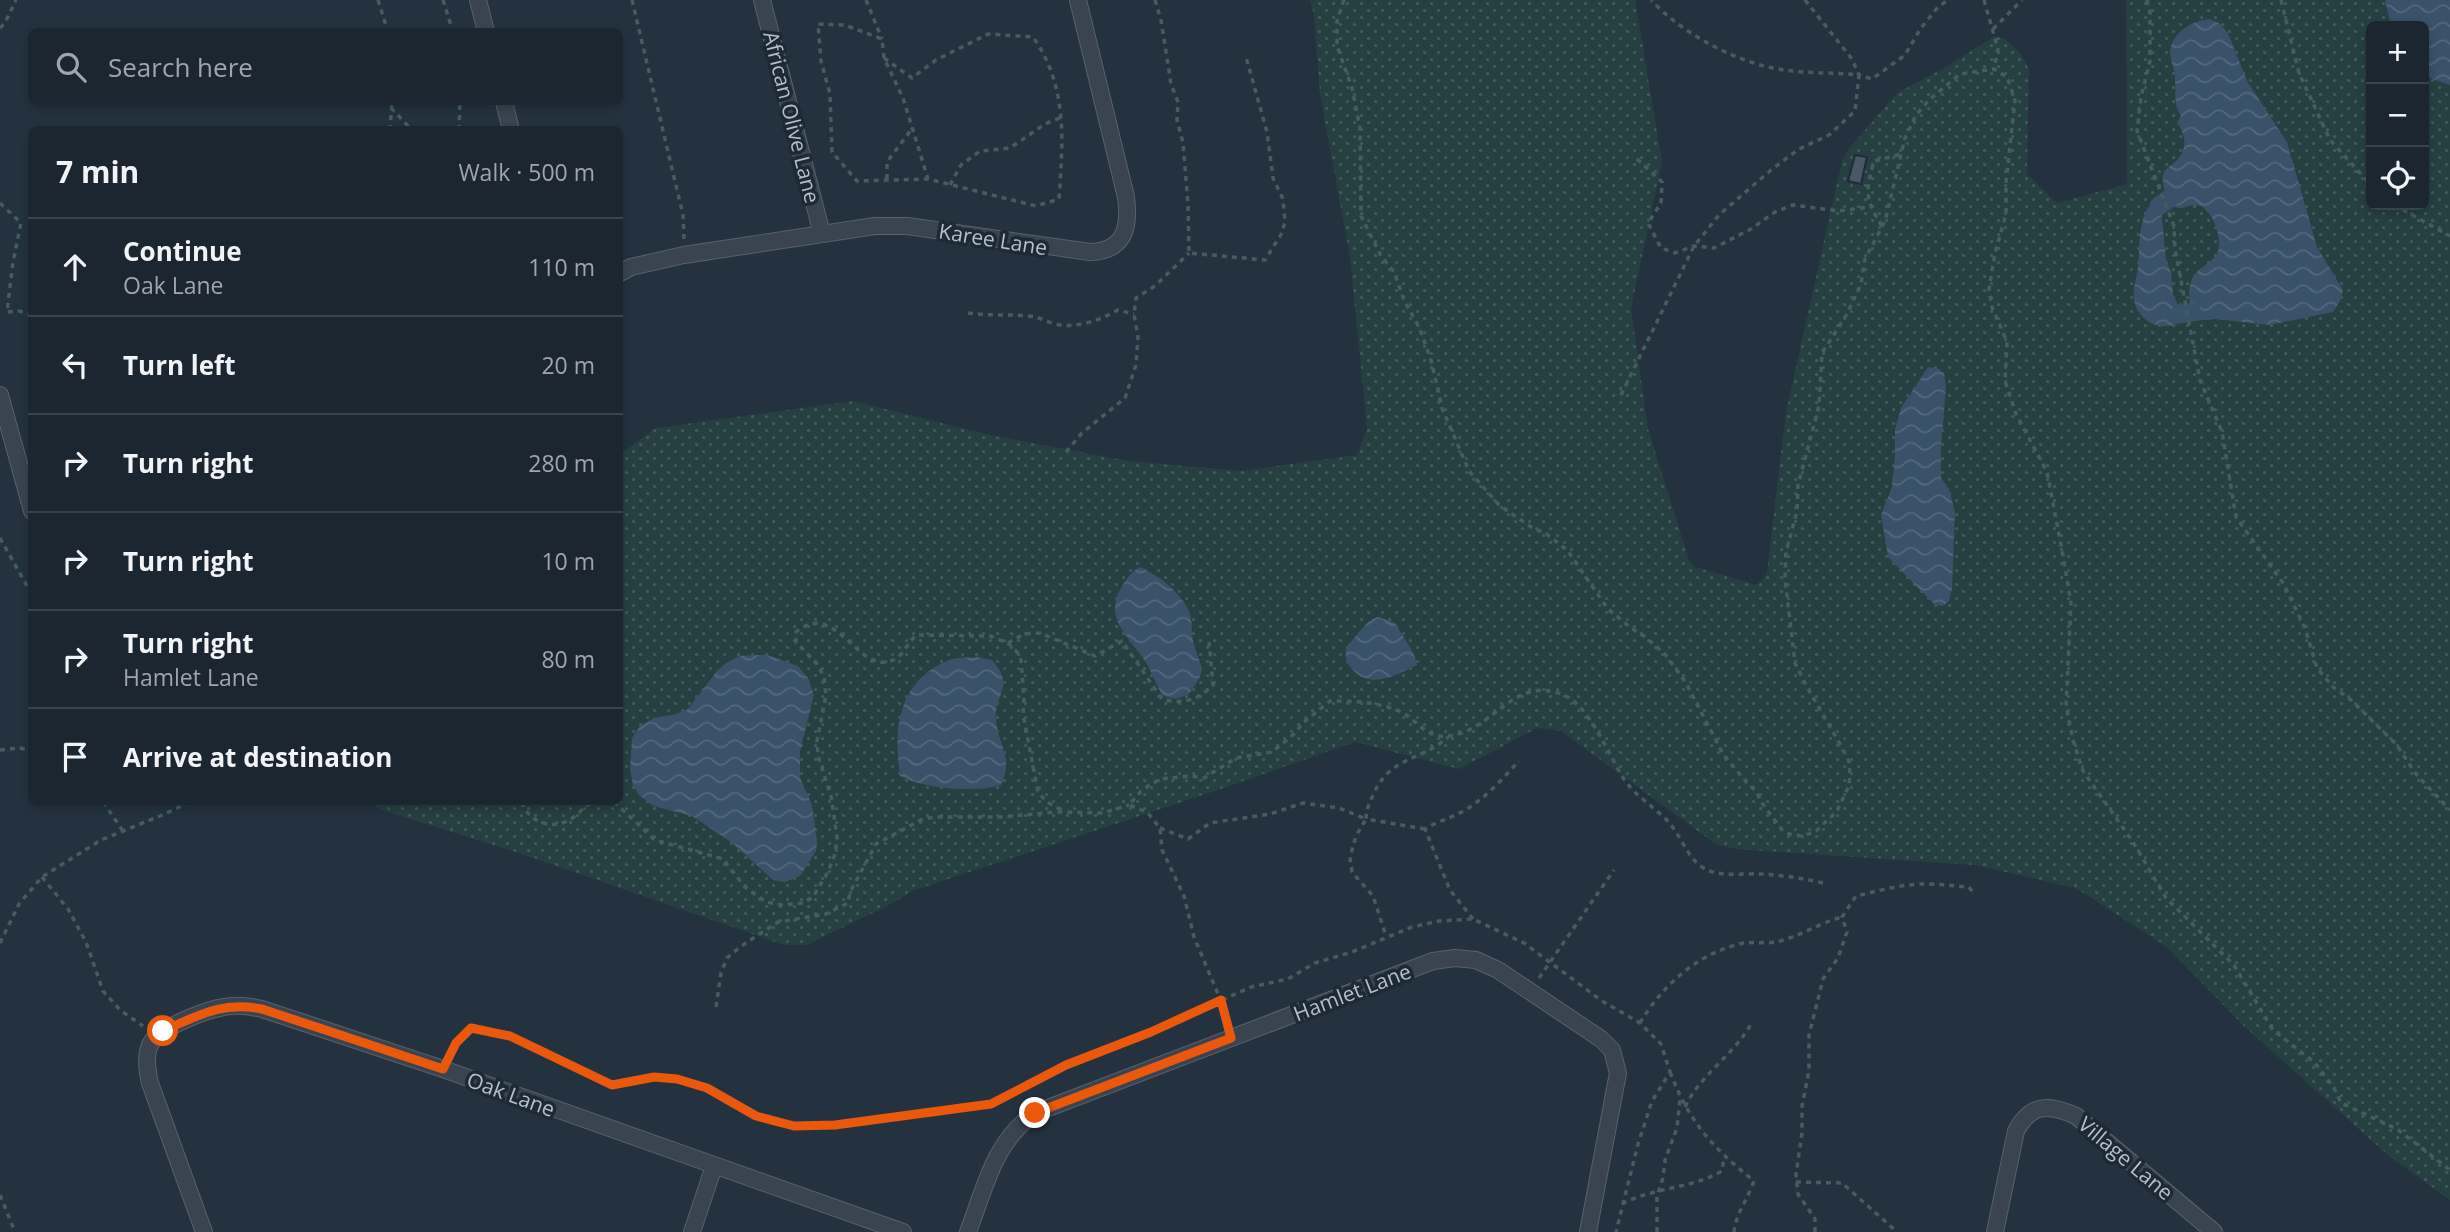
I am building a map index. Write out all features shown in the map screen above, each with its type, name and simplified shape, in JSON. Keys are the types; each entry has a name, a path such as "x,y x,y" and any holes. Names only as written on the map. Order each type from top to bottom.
{"street":[{"path":"478,0 485,28"},
{"name":"African Olive Lane","path":"762,0 822,234"},
{"name":"Karee Lane","path":"623,271 631,267 684,255 875,226 906,226 1102,252 1121,239 1127,222 1126,197 1077,0"},
{"path":"505,105 510,126"},
{"path":"0,395 28,496"},
{"name":"Hamlet Lane","path":"968,1232 999,1152 1019,1124 1035,1113 1433,961 1455,958 1476,960 1498,970 1601,1039 1612,1051 1616,1061 1616,1085 1588,1232"},
{"name":"Oak Lane","path":"152,1041 163,1031 225,1006 262,1009 443,1069 903,1232"},
{"path":"152,1041 147,1071 150,1083 204,1232"},
{"name":"Village Lane","path":"1995,1232 2016,1131 2023,1118 2034,1110 2048,1108 2076,1116 2214,1232"},
{"path":"692,1232 714,1166"}],"path":[{"path":"0,28 16,0"},
{"path":"378,0 387,28"},
{"path":"443,0 452,28"},
{"path":"632,0 683,215 684,255"},
{"path":"866,0 882,38 884,58 903,98 928,179"},
{"path":"1066,452 1082,433 1125,398 1136,365 1136,298 1155,286 1189,253 1188,204 1183,143 1177,120 1178,102 1171,84 1161,20 1155,0"},
{"path":"1344,0 1337,21 1337,46 1352,89 1360,128 1361,216 1381,257 1394,272 1404,300 1419,327 1431,360 1442,408 1469,471 1499,505 1561,545 1608,609 1664,654 1692,692 1723,754 1756,791 1783,831 1792,835 1802,836 1820,828 1837,811 1849,786 1849,762 1795,663 1785,579 1786,552 1797,511 1798,485 1817,420 1822,353 1847,314 1861,284 1865,259 1882,226 1901,154 1916,115 1929,100 1960,74 1994,69 2007,77 2015,100 2006,182 2006,214 1995,253 1989,289 1992,307 2007,342 2005,382 2047,472 2071,603 2066,706 2083,771 2133,842 2166,898 2234,965 2273,1030 2314,1062 2334,1088 2341,1103 2397,1129 2450,1170"},
{"path":"1651,0 1664,14 1703,42 1730,53 1776,69 1859,75 1872,79 1906,55 1921,28 1938,7 1948,0"},
{"path":"1621,395 1694,246 1737,198 1799,149 1829,135 1855,111 1859,75 1852,59 1805,0"},
{"path":"1984,0 1998,49 1994,69"},
{"path":"1993,29 2022,0"},
{"path":"2147,0 2150,13 2150,61 2141,97 2137,131 2174,226 2175,249 2200,380 2222,432 2236,517 2283,583 2305,628 2317,668 2333,687 2396,744 2416,774 2450,810"},
{"path":"2281,0 2300,73 2330,140 2366,179"},
{"path":"882,38 845,25 818,24 821,61 830,94 832,152 858,181 928,179 1036,206 1059,198 1063,137 1060,102 1044,52 1033,37 988,34 936,60 912,78 884,58"},
{"path":"1189,253 1265,260 1282,233 1285,222 1283,199 1273,178 1267,151 1267,132 1246,57"},
{"path":"390,126 392,105"},
{"path":"459,126 460,105"},
{"path":"391,108 408,126"},
{"path":"950,185 961,165 980,151 1010,148 1045,124 1062,117"},
{"path":"887,179 887,162 912,128"},
{"path":"1882,226 1869,206 1868,182 1874,161 1901,154"},
{"path":"1637,159 1662,182 1661,202 1648,223 1661,247 1675,253 1694,246 1714,247 1751,229 1775,212 1793,205 1839,211 1869,206"},
{"path":"0,203 21,223 7,312 28,314"},
{"path":"2403,210 2450,236"},
{"path":"968,313 994,317 1041,317 1050,323 1077,325 1099,321 1118,310 1134,314"},
{"path":"0,538 28,588"},
{"path":"617,805 655,840 723,859 745,887 766,902 783,905 803,903 813,897 828,872 835,854 837,836 831,796 818,749 826,695 824,677 817,664 796,642 796,632 804,626 821,624 847,637 867,657 883,663 905,652 910,640 917,635 990,636 1008,643 1021,660 1023,714 1038,792 1047,802 1065,812"},
{"path":"1008,643 1024,634 1040,633 1094,656 1122,641 1161,699 1175,703 1196,698 1213,685 1209,642"},
{"path":"716,1007 721,973 727,958 778,922 826,914 848,903 850,892 876,844 920,820 934,817 991,818 1065,812 1103,813 1129,805 1142,790 1160,779 1190,776 1204,778 1236,758 1272,752 1331,701 1378,705 1400,712 1434,736 1448,737 1465,732 1487,720 1517,695 1544,691 1567,696 1585,713 1629,787 1673,827 1693,858 1704,869 1723,874 1799,877 1823,883"},
{"path":"1386,936 1373,896 1352,873 1350,857 1356,836 1366,820 1366,810 1377,787 1390,769 1434,749 1448,737"},
{"path":"0,750 28,750"},
{"path":"1129,805 1147,812 1160,828 1188,839 1210,822 1270,814 1303,803 1339,808 1366,820 1425,829 1439,820 1466,810 1519,761"},
{"path":"105,805 123,831"},
{"path":"0,943 19,904 42,877 58,869 81,851 183,805"},
{"path":"523,805 526,814 537,822 557,825 573,818 587,805"},
{"path":"1160,828 1162,850 1184,896 1194,937 1221,1000 1231,1038"},
{"path":"1425,829 1450,890 1473,919 1524,943 1602,1000 1640,1023 1661,1044 1685,1107 1712,1146 1754,1181 1735,1218 1734,1232"},
{"path":"1529,991 1614,870"},
{"path":"42,877 68,909 86,942 103,991 121,1010 148,1029 152,1041"},
{"path":"1640,1023 1651,1004 1675,977 1740,943 1775,942 1797,935 1819,923 1842,917 1856,896 1921,884 1969,887 1974,894"},
{"path":"1815,1232 1815,1219 1798,1194 1802,1106 1809,1071 1809,1035 1823,979 1838,958 1847,932 1842,917"},
{"path":"443,1069 456,1043 471,1028 510,1036 612,1085 654,1077 677,1079 707,1088 756,1116 794,1126 835,1125 991,1104 1066,1065 1151,1032 1251,987 1289,979 1314,963 1352,952 1386,936 1440,920 1473,919"},
{"path":"1685,1107 1707,1074 1727,1058 1744,1038 1752,1022"},
{"path":"1616,1232 1638,1144 1652,1101 1670,1072"},
{"path":"1657,1232 1656,1217 1665,1160 1677,1128 1680,1098"},
{"path":"1622,1204 1640,1195 1704,1181 1722,1171 1724,1156"},
{"path":"1797,1182 1842,1184 1897,1232"},
{"path":"0,1195 15,1232"}],"green space":[{"path":"1310,0 1635,0 1662,161 1631,309 1648,429 1693,566 1756,585 1767,572 1786,412 1842,161 1848,150 1897,93 1946,67 1995,36 2005,39 2020,53 2029,69 2027,174 2057,203 2127,184 2126,0 2450,0 2450,1200 2389,1156 2245,1027 2167,947 2076,888 1974,865 1737,849 1717,845 1561,731 1537,728 1459,769 1355,742 912,891 806,945 784,945 373,805 623,805 623,452 656,428 853,401 994,436 1128,461 1241,471 1357,455 1367,429 1350,257 1320,94 1314,15"}],"water":[{"path":"2385,0 2450,0 2450,85 2429,78 2429,21 2390,21"},
{"path":"2209,19 2219,23 2228,33 2247,81 2287,142 2317,247 2343,290 2333,312 2270,325 2215,319 2193,321 2190,284 2195,274 2213,259 2218,249 2219,237 2212,218 2204,209 2194,205 2178,208 2172,204 2165,192 2163,174 2180,156 2184,147 2182,132 2177,123 2181,116 2176,102 2175,75 2170,55 2172,45 2184,29"},
{"path":"2157,200 2161,209 2166,259 2181,322 2166,326 2146,320 2136,308 2134,296 2143,220 2146,212"},
{"path":"1928,367 1937,368 1944,373 1946,386 1941,478 1949,489 1955,512 1952,589 1949,601 1943,606 1935,605 1888,557 1881,515 1892,487 1895,429 1901,408"},
{"path":"1140,567 1174,590 1190,613 1201,674 1188,695 1175,699 1163,696 1145,661 1116,618 1116,599 1121,588 1129,576"},
{"path":"1378,617 1395,623 1413,652 1417,665 1378,680 1362,677 1355,672 1346,658 1346,647 1365,626"},
{"path":"767,655 798,666 808,678 814,695 800,751 800,778 812,805 816,851 800,876 784,882 773,880 731,842 692,816 653,806 639,795 633,785 630,769 632,738 640,726 654,718 688,709 726,663 739,656"},
{"path":"977,657 992,660 1003,679 996,711 1006,764 1001,785 977,789 935,787 900,776 899,724 909,693 932,669 949,660"}],"building":[{"path":"1855,155 1867,157 1861,184 1848,181"}],"waterway":[{"path":"2159,206 2169,199"},
{"path":"2180,314 2192,312"}],"route":[{"path":"163,1031 225,1006 244,1006 262,1009 443,1069 456,1043 471,1028 510,1036 612,1085 654,1077 677,1079 707,1088 756,1116 794,1126 835,1125 991,1104 1066,1065 1119,1042 1151,1032 1221,1000 1231,1038 1035,1113"}]}
